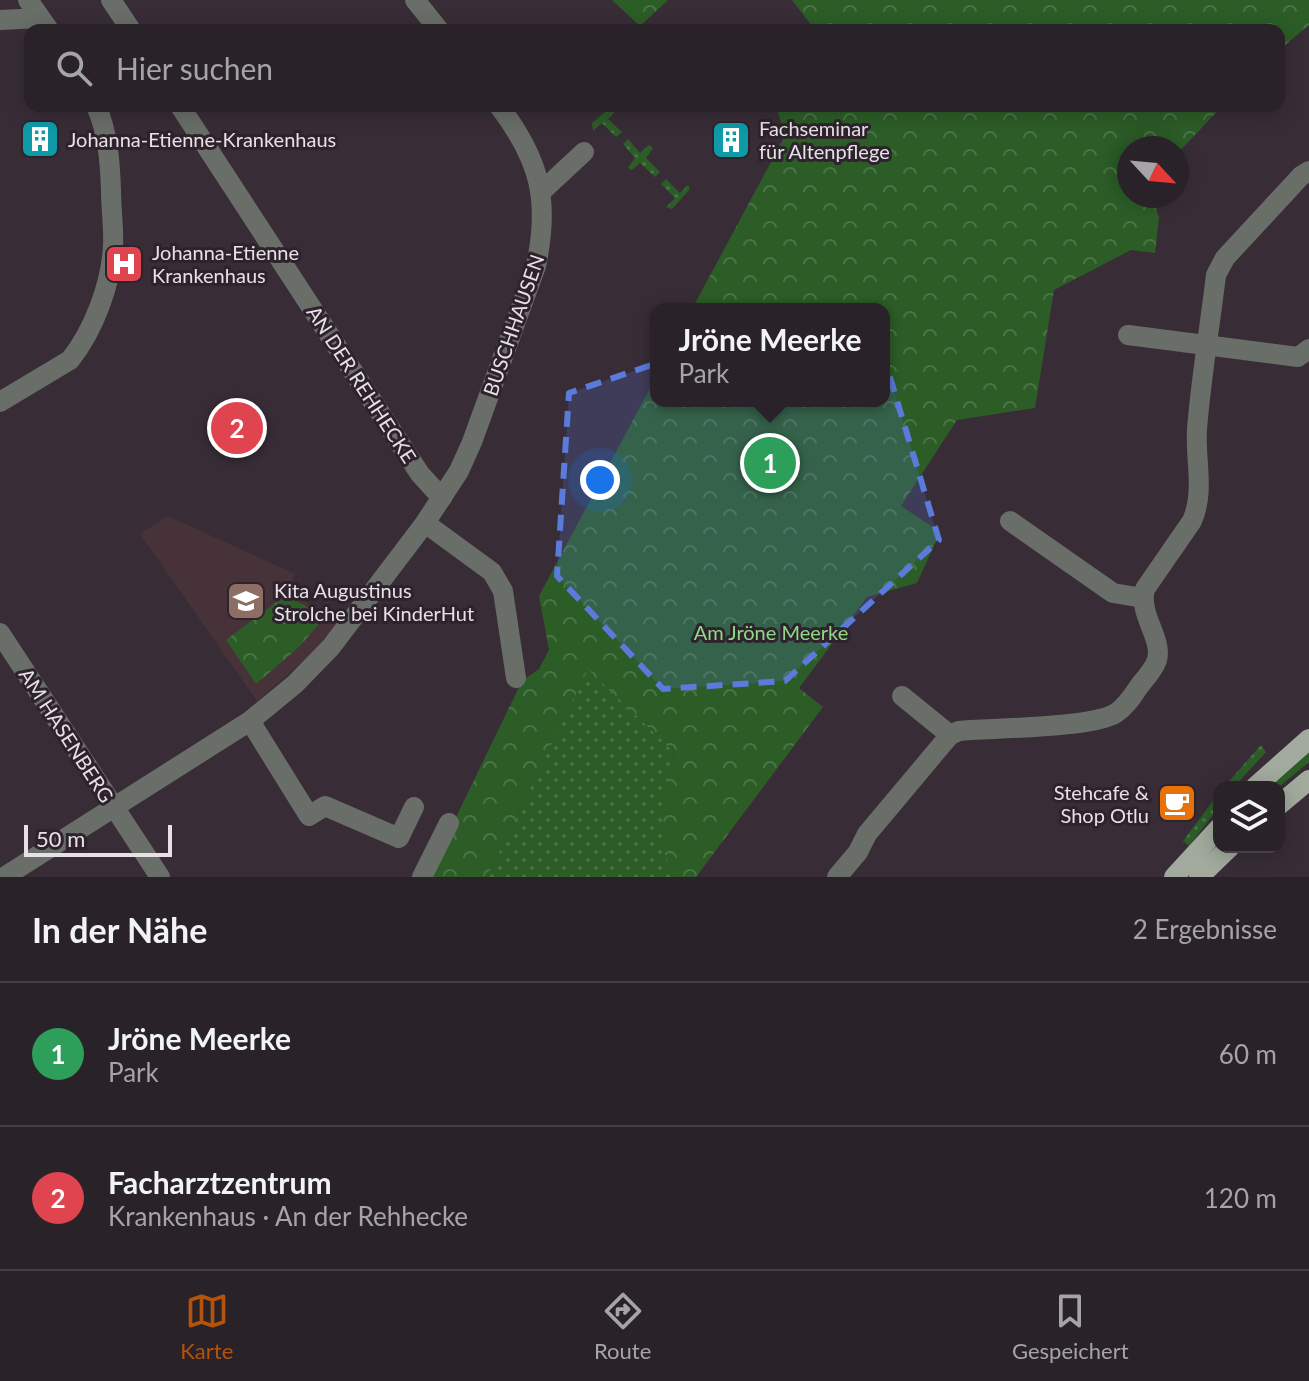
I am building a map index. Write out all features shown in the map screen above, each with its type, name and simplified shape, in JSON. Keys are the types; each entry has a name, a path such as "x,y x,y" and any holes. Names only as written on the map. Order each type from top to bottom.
{"main road":[{"path":"1262,781 1309,739"},
{"path":"1285,800 1309,780"},
{"path":"1174,877 1208,867 1223,853"}],"street":[{"path":"28,0 45,24"},
{"path":"111,0 127,24"},
{"path":"415,0 434,24"},
{"path":"0,20 45,24"},
{"path":"0,402 70,360 100,304 113,246 110,161 98,112"},
{"name":"AN DER REHHECKE","path":"184,112 420,474 442,498"},
{"name":"BUSCHHAUSEN","path":"4,877 250,721 295,684 331,647 442,498 472,442 536,266 544,216 541,192 533,163 505,112"},
{"path":"541,192 584,152"},
{"path":"837,877 858,852 867,834 950,735 959,731 1096,722 1117,713 1126,705 1158,658 1158,649 1145,617 1143,598 1145,589 1197,511 1197,431 1219,266 1309,171"},
{"path":"1128,335 1298,357 1309,349"},
{"path":"1010,521 1113,593 1143,598"},
{"path":"425,523 492,572 498,580 503,591 516,678"},
{"name":"AM HASENBERG","path":"0,633 160,877"},
{"path":"902,696 950,735"},
{"path":"250,721 309,816 325,806 399,838 414,807"},
{"path":"422,877 449,823"}],"highlighted area":[{"path":"772,324 889,374 939,540 785,681 663,689 557,576 569,393"}],"shaded area":[{"name":"Kita Augustinus Strolche bei KinderHut","path":"168,516 295,574 287,592 342,619 308,657 257,701 140,534"}],"green space":[{"path":"612,0 668,0 642,24 638,24"},
{"path":"792,0 1309,0 1309,25 1285,45 1285,24 810,24"},
{"path":"605,112 614,112 608,119 622,132 616,137 602,123 593,131 592,123"},
{"name":"Am Jröne Meerke","path":"778,112 1216,112 1189,141 1189,136 1117,136 1117,208 1156,208 1159,217 1155,253 1131,250 1054,290 1035,408 957,420 901,506 940,532 917,583 867,597 799,688 823,707 696,877 676,877 664,849 663,816 674,752 588,669 487,877 427,877 522,681 539,669 549,650 539,596 650,388 650,407 890,407 890,303 695,303 785,136"},
{"path":"628,139 640,153 649,145 653,148 646,158 660,172 655,177 640,163 632,170 628,168 635,158 623,144"},
{"path":"666,179 680,193 688,185 690,189 672,209 666,207 675,198 661,184"},
{"path":"286,595 325,617 299,647 256,684 226,640"},
{"path":"588,668 674,752 666,799 665,834 666,851 676,877 487,877"},
{"path":"1261,745 1266,752 1239,781 1229,781"},
{"path":"1309,750 1309,762 1285,782 1274,781"},
{"path":"1213,801 1213,815 1189,846 1183,841"}],"place":[{"name":"Johanna-Etienne-Krankenhaus","path":"40,139"},
{"name":"Fachseminar für Altenpflege","path":"731,140"},
{"name":"Johanna-Etienne Krankenhaus","path":"124,264"},
{"name":"Facharztzentrum","path":"237,428"},
{"name":"Jröne Meerke","path":"770,463"},
{"name":"Kita Augustinus Strolche bei KinderHut","path":"246,601"},
{"name":"Stehcafe & Shop Otlu","path":"1177,803"}]}
